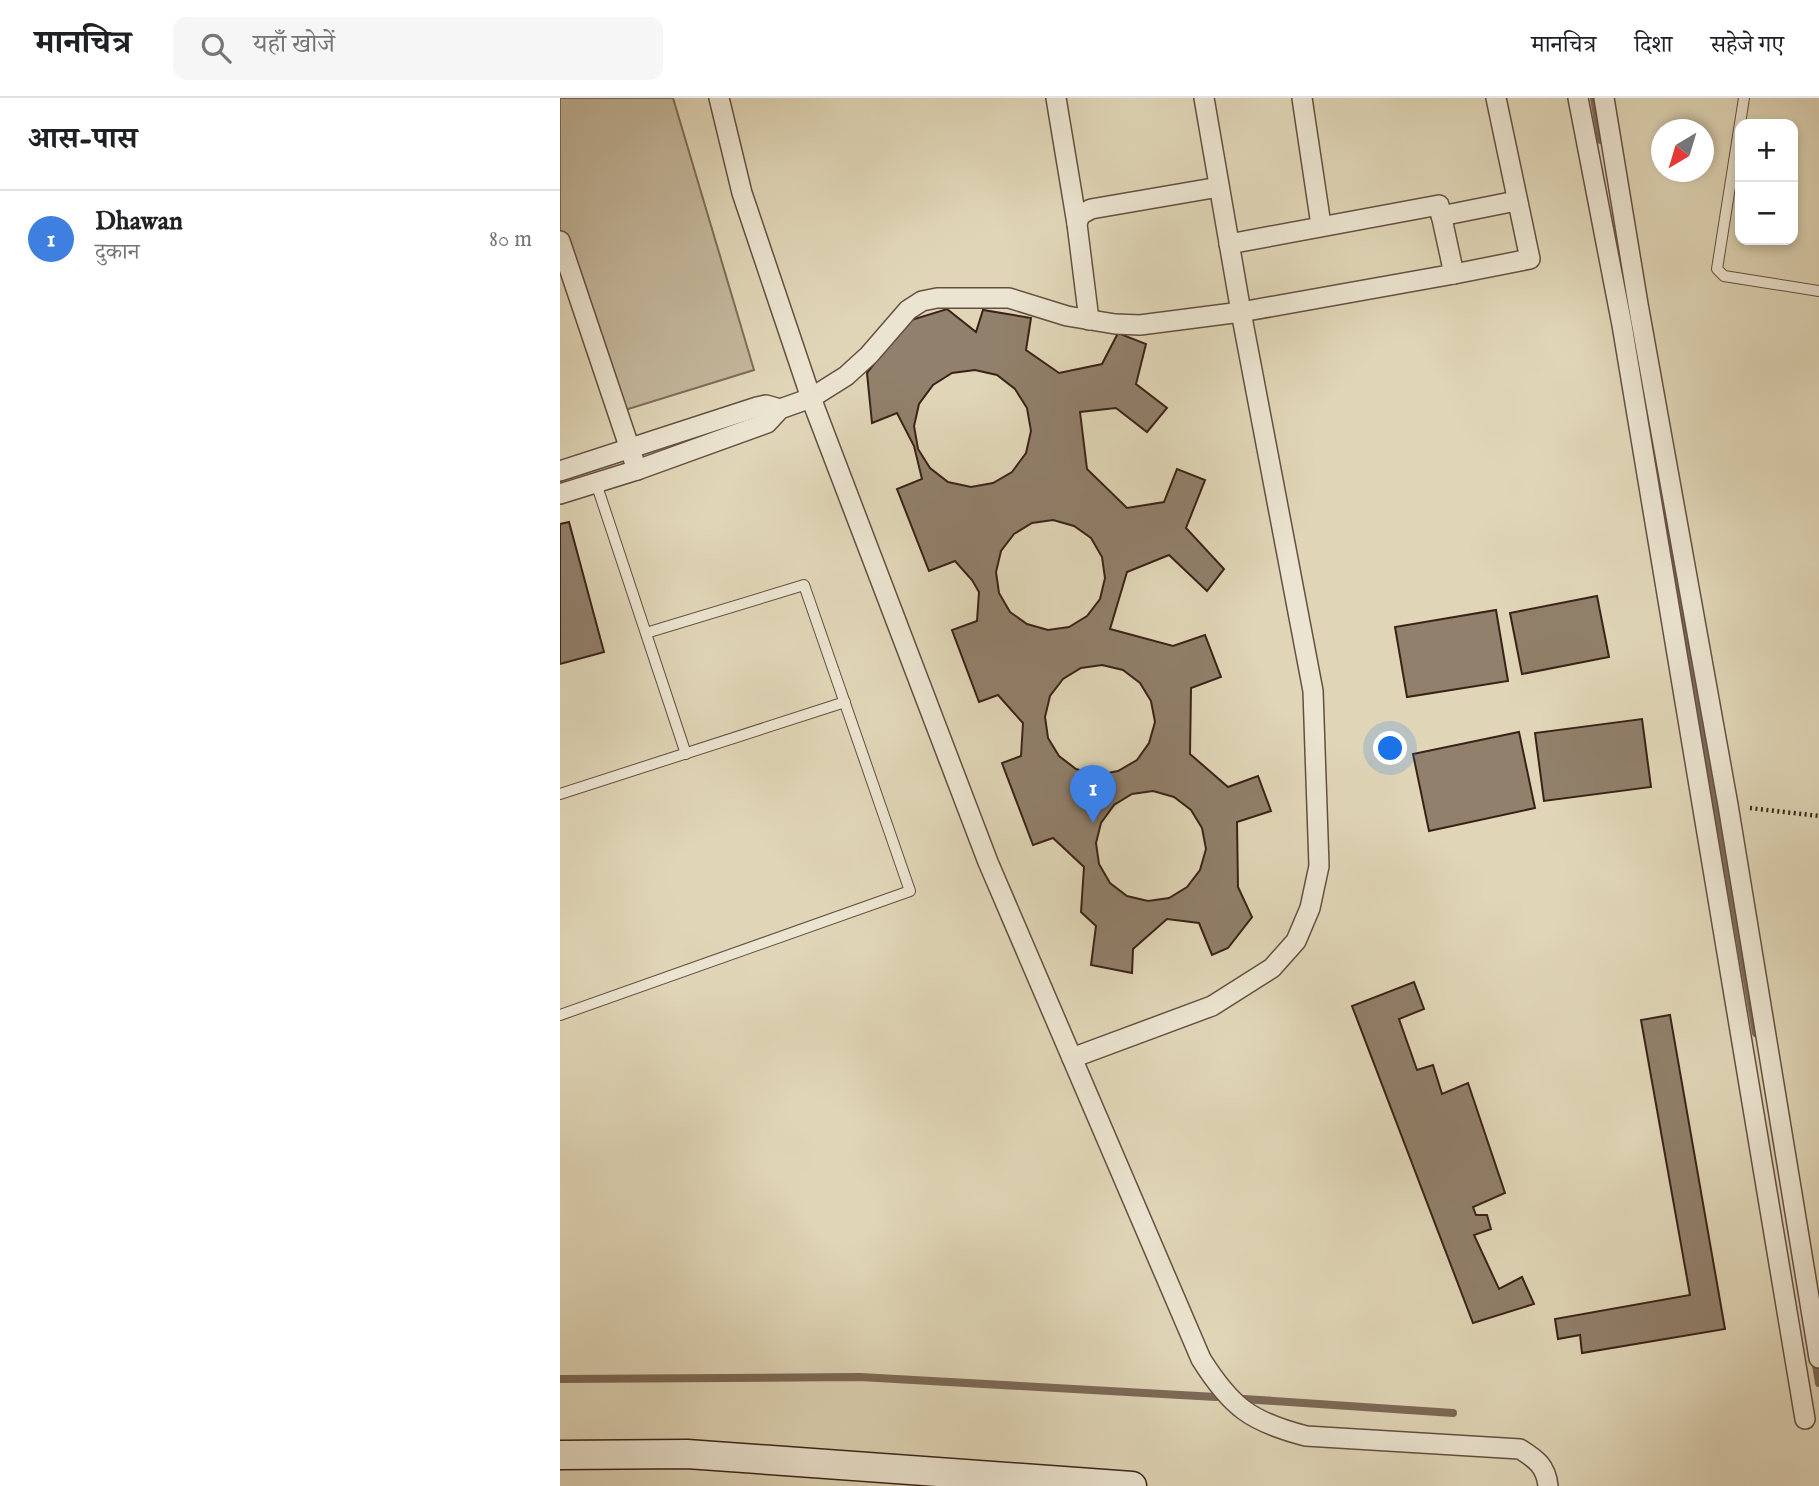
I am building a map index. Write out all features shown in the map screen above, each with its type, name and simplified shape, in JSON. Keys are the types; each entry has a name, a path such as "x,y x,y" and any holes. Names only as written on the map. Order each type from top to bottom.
{"main road":[{"path":"560,1455 687,1454 1132,1486"}],"street":[{"path":"719,98 742,193 811,398 988,862 1200,1359 1220,1389 1241,1411 1278,1429 1306,1436 1520,1449 1537,1459 1546,1472 1548,1486"},
{"path":"1072,1058 1212,1006 1272,968 1296,941 1310,908 1319,866 1313,691 1203,98"},
{"path":"1301,98 1321,226"},
{"path":"560,494 638,470 767,422 780,409 811,398 858,366 908,310 922,301 937,298 1009,298 1067,316 1140,325 1241,312 1530,259 1496,98"},
{"path":"1578,98 1622,326 1805,1419"},
{"path":"1604,98 1640,317 1728,805 1819,1358"},
{"path":"1059,99 1088,320"},
{"path":"1077,224 1080,215 1091,209 1219,187"},
{"path":"1441,216 1516,201"},
{"path":"1229,244 1439,205 1454,274"},
{"path":"560,242 566,280 638,470"},
{"path":"560,471 757,407 765,405 780,409"}],"lane":[{"path":"1744,98 1717,269 1724,276 1819,291"},
{"path":"596,482 686,754"},
{"path":"561,1013 910,891 804,585 646,633"},
{"path":"560,794 845,702"}],"path":[{"path":"1728,805 1819,816"}],"shaded area":[{"path":"560,98 673,98 754,370 625,410 608,353 560,235"}],"building":[{"path":"947,309 976,332 983,310 1031,318 1026,350 1059,373 1102,364 1118,333 1146,344 1136,384 1167,408 1147,432 1116,408 1080,412 1087,469 1127,508 1164,502 1177,469 1205,480 1186,528 1224,569 1207,591 1169,555 1127,572 1110,629 1173,646 1205,635 1221,677 1191,688 1190,754 1228,787 1258,776 1271,811 1237,822 1238,887 1252,917 1228,948 1212,955 1199,923 1167,919 1133,949 1132,973 1091,965 1096,926 1081,912 1084,867 1053,838 1033,845 1002,763 1021,756 1023,723 998,695 979,702 952,630 977,621 979,592 955,561 929,571 897,489 922,479 914,446 897,413 872,423 867,373 908,321","holes":["975,370 997,375 1015,389 1027,408 1031,431 1026,453 1012,472 993,483 971,487 948,482 930,468 918,449 914,426 919,404 933,385 952,373","1053,520 1074,526 1091,538 1102,557 1105,578 1100,599 1087,616 1069,627 1048,630 1027,624 1010,612 999,593 996,572 1001,551 1014,534 1032,523","1102,665 1123,670 1140,683 1151,701 1155,722 1149,743 1137,760 1118,771 1097,775 1076,769 1059,756 1048,738 1045,717 1050,696 1063,679 1081,668","1153,791 1174,797 1191,810 1202,828 1206,849 1200,870 1187,887 1169,898 1148,901 1127,896 1110,883 1099,864 1096,843 1101,823 1114,805 1132,794"]},
{"path":"569,522 604,652 560,664 560,524"},
{"path":"1597,596 1609,657 1522,674 1510,613"},
{"path":"1496,610 1508,681 1407,697 1395,627"},
{"path":"1642,719 1651,787 1544,801 1535,733"},
{"path":"1519,732 1535,808 1429,831 1413,754"},
{"path":"1414,982 1424,1009 1399,1019 1417,1070 1433,1065 1442,1094 1468,1083 1505,1193 1473,1207 1476,1215 1487,1215 1491,1229 1474,1235 1499,1289 1522,1277 1534,1304 1473,1323 1352,1006"},
{"path":"1670,1015 1725,1329 1582,1353 1580,1335 1558,1339 1555,1319 1690,1295 1641,1020"}],"waterway":[{"path":"1594,98 1601,140"},
{"path":"1666,511 1756,1033"},
{"path":"1815,1359 1819,1383"},
{"path":"560,1379 860,1377 1216,1397"},
{"path":"1244,1399 1453,1413"}],"place":[{"name":"Dhawan","path":"1093,823"}]}
